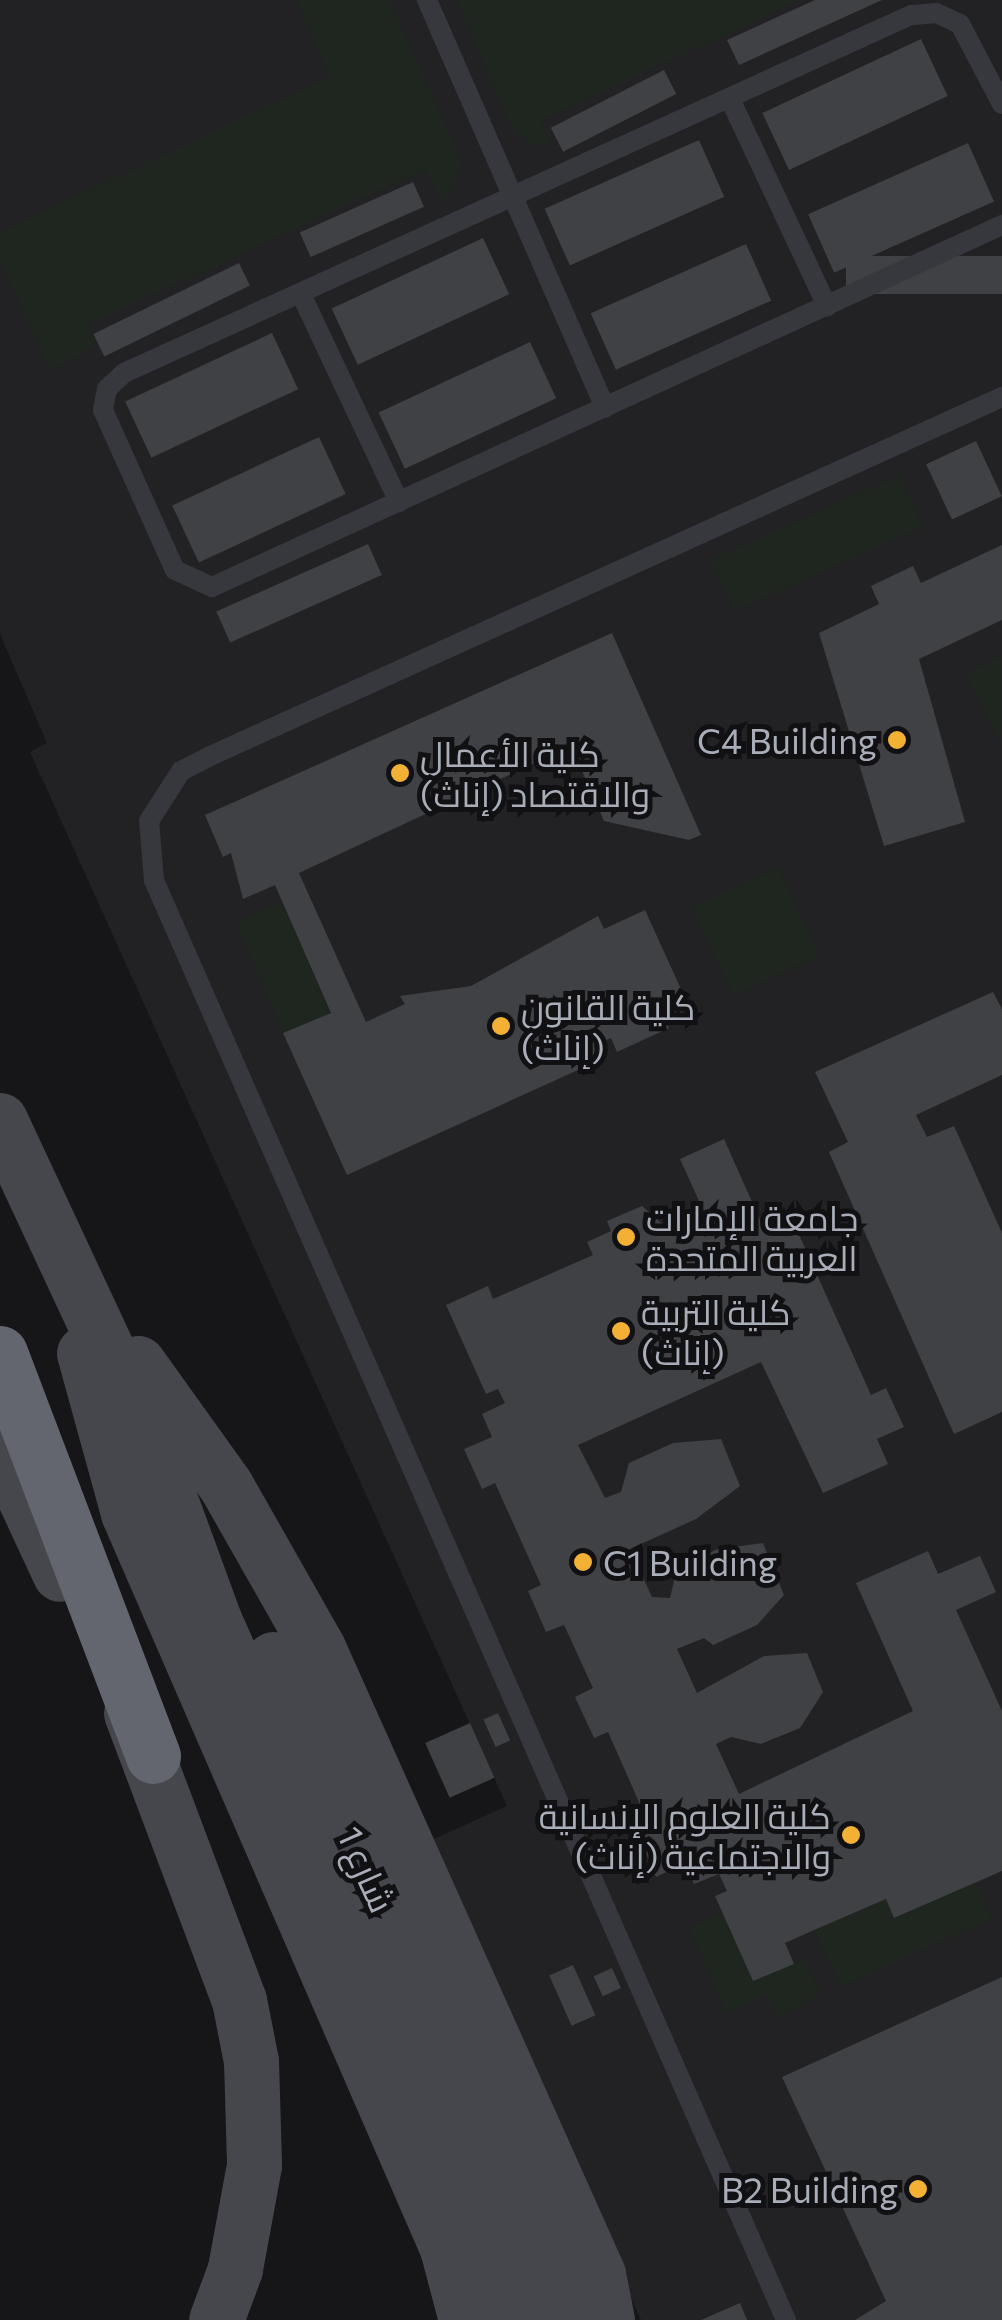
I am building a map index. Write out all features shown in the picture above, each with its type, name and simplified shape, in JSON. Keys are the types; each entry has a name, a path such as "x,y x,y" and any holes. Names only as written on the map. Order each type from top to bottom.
{"highway":[{"path":"0,1353 153,1756"}],"street":[{"name":"شارع 1","path":"0,1120 145,1432 215,1622 494,2246 512,2320"},
{"path":"74,1282 98,1417 128,1513 447,2248 466,2320"},
{"path":"74,1282 177,1415 284,1581 598,2274 606,2320"},
{"name":"شارع 1","path":"145,1432 225,1553 543,2255 561,2320"},
{"path":"0,1446 153,1756 238,2000 251,2061 254,2166 235,2268 216,2320"}],"lane":[{"path":"427,0 605,408"},
{"path":"1001,99 969,33 949,16 924,12 124,374 108,389 107,424 175,570 212,587 1002,225"},
{"path":"730,99 826,306"},
{"path":"302,294 399,502"},
{"path":"786,2320 154,880 149,821 171,782 208,757 1002,397"}],"shaded area":[{"name":"جامعة الإمارات العربية المتحدة","path":"0,0 1002,0 1002,2320 641,2320 427,1842 507,1806 30,752 47,743 0,634"},
{"path":"296,0 389,0 462,162 449,193 441,201 425,169 87,325 97,346 51,371 0,261 0,232 330,76"},
{"path":"457,0 799,0 541,121 550,143 534,145 513,132"},
{"path":"900,475 923,527 734,611 711,559"},
{"path":"1002,657 1002,745 966,674"},
{"path":"778,867 819,956 733,996 692,907"},
{"path":"283,902 330,1013 283,1033 236,922"},
{"path":"976,1882 992,1918 841,1987 814,1930 886,1899 895,1918"},
{"path":"723,1913 753,1981 804,1959 821,1994 776,2017 766,1995 727,2013 689,1928"}],"building":[{"path":"815,0 882,0 739,65 727,40"},
{"path":"921,39 948,96 789,170 762,113"},
{"path":"664,70 676,94 563,152 551,128"},
{"path":"699,140 724,197 570,265 545,209"},
{"path":"968,143 994,201 834,273 808,214"},
{"path":"413,182 424,207 311,257 300,232"},
{"path":"483,238 509,294 358,365 332,309"},
{"path":"746,244 771,301 616,370 591,313"},
{"path":"846,256 1002,256 1002,294 846,294"},
{"path":"239,263 250,285 104,356 93,334"},
{"path":"272,333 298,389 151,458 125,401"},
{"path":"530,342 556,398 405,469 379,413"},
{"path":"319,437 346,494 199,563 172,505"},
{"path":"976,441 1002,496 952,520 926,464"},
{"path":"368,544 382,575 230,643 216,612"},
{"name":"C4 Building","path":"1002,545 1002,620 919,659 965,822 884,846 819,633 879,604 871,586 913,566 921,583"},
{"path":"612,633 701,835 689,840 604,821 571,746 299,873 366,1022 405,1004 400,996 471,986 598,916 604,929 645,910 690,1009 665,1020 669,1028 617,1052 611,1038 594,1046 600,1060 347,1175 283,1033 331,1013 275,885 243,899 231,853 223,857 205,815"},
{"path":"993,992 1002,1009 1002,1075 916,1115 927,1137 954,1126 1002,1233 1002,1412 954,1434 829,1152 848,1142 815,1072"},
{"name":"C1 Building","path":"724,1139 765,1231 792,1219 871,1395 886,1388 904,1427 877,1439 888,1464 823,1493 761,1362 578,1445 605,1498 621,1492 629,1463 673,1443 721,1439 740,1486 696,1519 630,1549 652,1597 670,1598 677,1568 718,1549 763,1543 784,1595 757,1625 713,1645 704,1638 677,1649 697,1693 764,1656 807,1653 823,1692 800,1728 761,1744 731,1737 716,1744 739,1794 913,1711 856,1583 928,1551 938,1574 980,1556 996,1592 956,1610 1002,1711 1002,1871 894,1918 886,1899 814,1930 785,1943 794,1964 753,1981 715,1896 727,1891 719,1874 694,1884 685,1863 656,1877 638,1835 651,1829 608,1732 594,1738 575,1697 593,1688 564,1625 546,1632 528,1591 541,1585 495,1483 482,1489 464,1449 492,1437 482,1414 505,1403 498,1389 486,1394 446,1305 488,1286 493,1299 593,1255 587,1242 611,1231 607,1221 642,1206 668,1229 704,1212 680,1159"},
{"path":"498,1713 510,1740 496,1747 483,1720"},
{"path":"470,1723 494,1778 450,1798 425,1743"},
{"path":"573,1965 595,2015 572,2026 549,1976"},
{"path":"612,1968 621,1988 603,1996 594,1976"},
{"name":"B2 Building","path":"1002,1977 1002,2320 855,2320 886,2301 782,2077"},
{"path":"740,2303 747,2320 701,2320"}],"place":[{"name":"C4 Building","path":"897,740"},
{"name":"كلية الأعمال والاقتصاد (إناث)","path":"400,773"},
{"name":"كلية القانون (إناث)","path":"501,1026"},
{"name":"جامعة الإمارات العربية المتحدة","path":"626,1237"},
{"name":"كلية التربية (إناث)","path":"621,1331"},
{"name":"C1 Building","path":"583,1562"},
{"name":"كلية العلوم الإنسانية والاجتماعية (إناث)","path":"851,1835"},
{"name":"B2 Building","path":"918,2189"}]}
